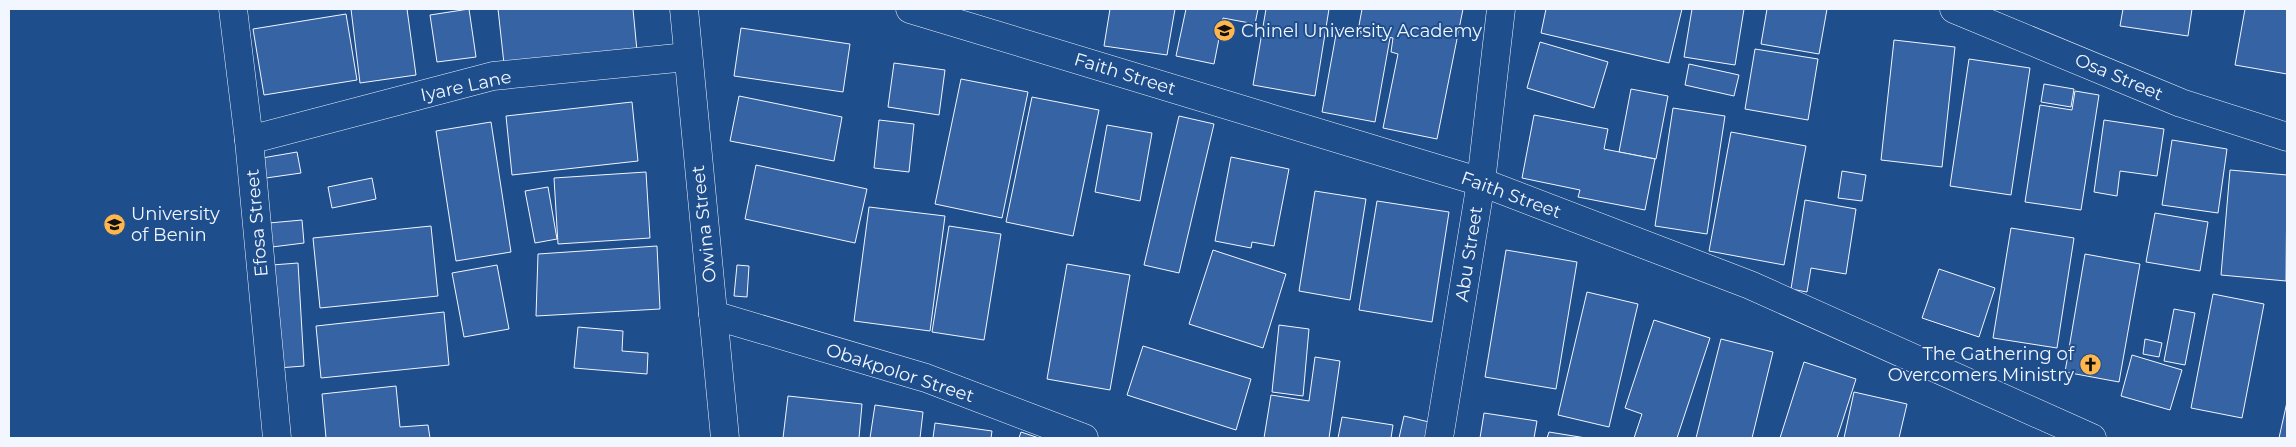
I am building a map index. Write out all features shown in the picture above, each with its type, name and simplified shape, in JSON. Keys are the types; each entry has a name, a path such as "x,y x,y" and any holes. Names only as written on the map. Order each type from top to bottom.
{"street":[{"name":"Efosa Street","path":"233,9 249,140 277,438"},
{"name":"Owina Street","path":"684,9 687,58 725,438"},
{"name":"Faith Street","path":"910,9 1481,182 1750,285 2092,438"},
{"name":"Abu Street","path":"1439,438 1481,182 1501,9"},
{"name":"Osa Street","path":"1954,9 2181,103 2287,138"},
{"name":"Iyare Lane","path":"249,140 493,76 687,58"},
{"name":"Obakpolor Street","path":"713,315 926,378 1084,438"}],"building":[{"path":"351,9 407,9 416,75 360,83"},
{"path":"469,9 476,57 437,62 430,15"},
{"path":"498,9 633,9 637,51 504,64"},
{"path":"1110,9 1175,9 1167,55 1104,46"},
{"path":"1186,9 1258,9 1255,24 1223,18 1214,64 1176,56"},
{"path":"1266,9 1329,9 1315,96 1253,85"},
{"path":"1362,9 1463,9 1437,139 1383,128 1398,54 1391,52 1393,38 1358,31"},
{"path":"1546,9 1682,9 1669,63 1541,33"},
{"path":"1692,9 1744,9 1735,65 1684,57"},
{"path":"1767,9 1827,9 1819,54 1761,44"},
{"path":"2123,9 2192,9 2188,36 2120,26"},
{"path":"2245,9 2287,9 2287,74 2235,65"},
{"path":"346,14 357,80 264,95 253,29"},
{"path":"741,28 850,44 843,92 734,76"},
{"path":"1337,29 1390,38 1375,122 1322,112"},
{"path":"1894,40 1955,47 1942,167 1881,160"},
{"path":"1540,42 1608,62 1594,108 1527,88"},
{"path":"1755,49 1818,59 1808,120 1745,109"},
{"path":"1969,59 2030,68 2011,195 1950,186"},
{"path":"894,63 945,70 939,115 888,107"},
{"path":"1689,64 1739,75 1734,96 1685,85"},
{"path":"961,79 1028,92 1002,218 935,204"},
{"path":"2044,84 2074,89 2071,107 2041,102"},
{"path":"1631,89 1668,96 1656,159 1619,152"},
{"path":"2075,91 2099,95 2081,210 2025,202 2040,105 2072,110"},
{"path":"739,96 842,117 834,161 730,141"},
{"path":"1032,97 1099,110 1073,236 1006,222"},
{"path":"632,102 638,161 512,175 506,116"},
{"path":"1673,108 1725,116 1707,234 1655,226"},
{"path":"1534,115 1608,129 1604,149 1655,159 1645,210 1578,197 1580,190 1522,178"},
{"path":"1179,116 1214,124 1179,273 1144,265"},
{"path":"879,120 914,124 909,172 874,168"},
{"path":"2104,120 2164,129 2157,176 2120,171 2117,196 2094,192"},
{"path":"491,122 511,252 456,261 436,131"},
{"path":"1107,125 1152,133 1140,201 1095,192"},
{"path":"1731,132 1806,146 1784,265 1709,251"},
{"path":"2172,140 2227,149 2218,213 2162,205"},
{"path":"297,152 301,173 266,178 262,158"},
{"path":"1231,157 1289,169 1274,246 1252,242 1251,248 1215,241"},
{"path":"756,165 867,189 855,243 745,219"},
{"path":"2230,170 2287,175 2286,281 2221,275"},
{"path":"1842,171 1866,175 1862,201 1838,198"},
{"path":"646,172 650,238 558,244 554,178"},
{"path":"372,178 376,199 332,208 328,187"},
{"path":"548,187 557,239 535,243 525,191"},
{"path":"1315,191 1366,199 1350,300 1299,291"},
{"path":"1805,200 1856,209 1846,274 1811,268 1807,292 1791,289"},
{"path":"1377,201 1449,212 1432,322 1359,310"},
{"path":"869,207 945,216 930,331 854,321"},
{"path":"2155,213 2208,222 2200,271 2146,262"},
{"path":"302,220 304,243 272,247 269,223"},
{"path":"431,226 438,296 320,308 313,238"},
{"path":"949,226 1001,234 984,340 932,332"},
{"path":"2011,228 2074,238 2057,348 1993,338"},
{"path":"657,246 660,309 536,316 538,254"},
{"path":"1213,250 1286,274 1263,348 1189,324"},
{"path":"1506,250 1577,262 1556,389 1485,377"},
{"path":"2085,254 2140,264 2119,382 2065,372"},
{"path":"298,263 304,366 278,368 272,265"},
{"path":"1067,264 1130,275 1110,390 1047,379"},
{"path":"497,265 509,329 464,337 452,273"},
{"path":"737,265 749,266 747,297 734,296"},
{"path":"1939,269 1995,288 1979,337 1922,318"},
{"path":"1587,292 1638,304 1609,427 1558,415"},
{"path":"2213,294 2264,304 2242,418 2191,408"},
{"path":"2174,309 2195,313 2185,365 2164,361"},
{"path":"444,312 449,365 321,378 316,326"},
{"path":"1654,320 1710,338 1677,438 1634,438 1642,414 1625,408"},
{"path":"1279,325 1309,329 1303,396 1272,392"},
{"path":"578,327 623,331 622,351 648,353 647,374 574,368"},
{"path":"1721,339 1773,352 1752,438 1696,438"},
{"path":"2145,339 2162,343 2159,357 2143,354"},
{"path":"1143,346 1251,379 1236,430 1127,395"},
{"path":"2132,355 2182,370 2170,410 2121,396"},
{"path":"1315,357 1340,361 1329,438 1264,438 1271,395 1309,401"},
{"path":"1804,362 1856,379 1837,438 1780,438"},
{"path":"396,386 400,427 428,425 430,438 326,438 322,394"},
{"path":"1854,392 1907,404 1899,438 1844,438"},
{"path":"788,396 862,404 859,438 783,438"},
{"path":"2287,402 2287,438 2279,438"},
{"path":"875,405 923,412 920,438 870,438"},
{"path":"1484,413 1537,421 1534,438 1480,438"},
{"path":"1404,416 1429,422 1426,438 1399,438"},
{"path":"1342,417 1393,425 1391,438 1338,438"},
{"path":"935,423 992,431 991,438 933,438"},
{"path":"1021,432 1039,438 1019,438"},
{"path":"1549,432 1586,438 1547,438"}],"place":[{"name":"Chinel University Academy","path":"1225,31"},
{"name":"University of Benin","path":"115,224"},
{"name":"The Gathering of Overcomers Ministry","path":"2090,364"}]}
